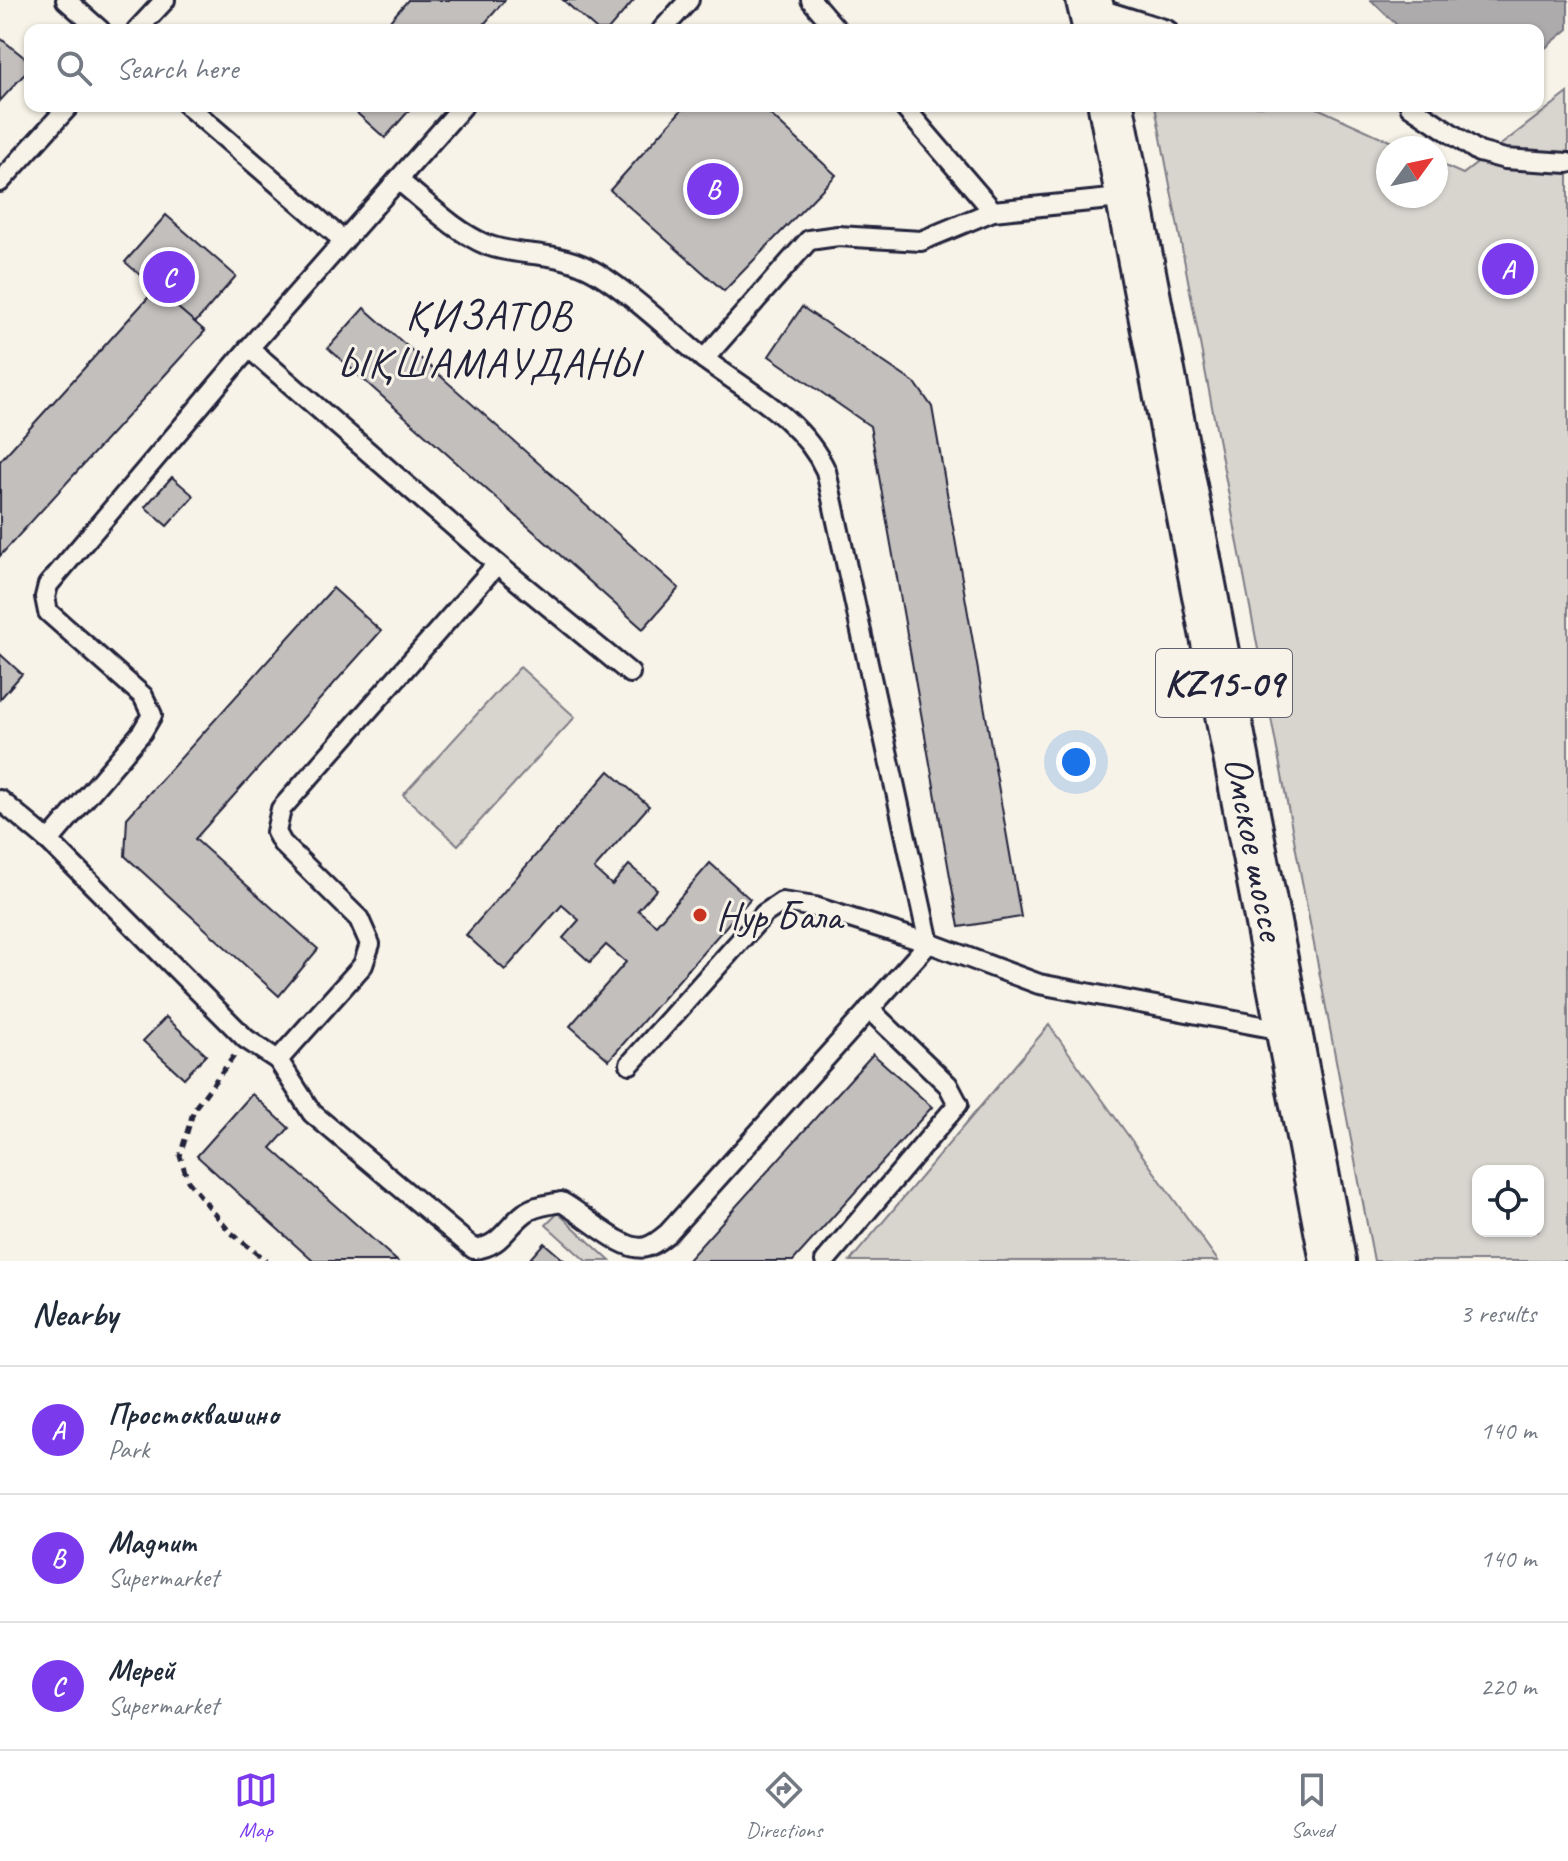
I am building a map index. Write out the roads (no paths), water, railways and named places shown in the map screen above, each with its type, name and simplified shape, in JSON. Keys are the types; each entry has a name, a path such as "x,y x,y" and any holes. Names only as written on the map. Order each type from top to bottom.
{"highway":[{"name":"Омское шоссе","path":"1112,112 1333,1261"}],"lane":[{"path":"66,0 93,24"},
{"path":"143,24 165,0"},
{"path":"667,24 689,0"},
{"path":"811,0 832,24"},
{"path":"1092,12 1142,24"},
{"path":"0,182 64,112"},
{"path":"195,112 344,241"},
{"path":"49,841 142,732 152,715 143,696 48,612 45,597 48,585 249,348 458,112"},
{"path":"908,112 993,211"},
{"path":"1419,112 1479,152 1505,159 1568,163"},
{"path":"398,180 467,235 490,246 539,252 593,270 704,359 793,424 814,445 826,471 929,943"},
{"path":"704,359 809,240 838,236 921,241 993,211 1130,197"},
{"path":"249,348 497,564 630,673"},
{"path":"278,1060 363,965 370,944 359,919 282,843 276,832 281,809 497,564"},
{"path":"0,800 49,841 246,1039 278,1060 312,1113 474,1249 494,1244 532,1209 561,1202 631,1254 668,1233 929,943"},
{"path":"630,1064 764,914 782,902 815,907 929,943 1039,984 1291,1032"},
{"path":"825,1261 958,1104 948,1085 869,1009"}],"place":[{"name":"Magnum","path":"713,189"},
{"name":"Простоквашино","path":"1508,269"},
{"name":"Мерей","path":"169,277"},
{"name":"Нур Бала","path":"700,915"}],"district":[{"name":"ҚИЗАТОВ ЫҚШАМАУДАНЫ","path":"489,338"}]}
